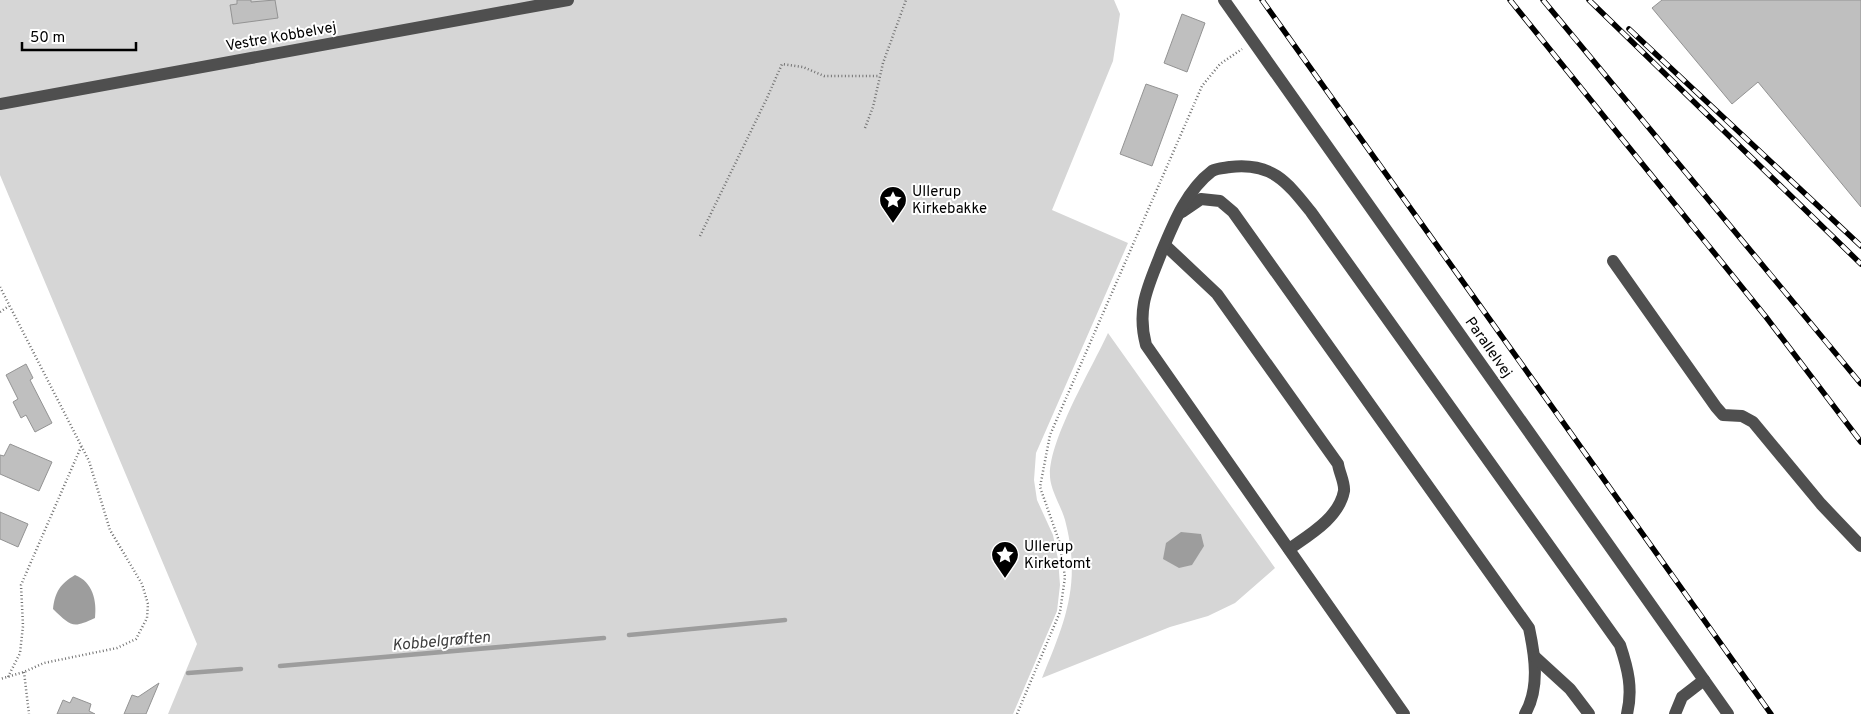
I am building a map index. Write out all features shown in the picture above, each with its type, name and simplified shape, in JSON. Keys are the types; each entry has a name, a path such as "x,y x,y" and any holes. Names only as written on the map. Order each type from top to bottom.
{"street":[{"name":"Vestre Kobbelvej","path":"0,104 568,0"},
{"name":"Parallelvej","path":"1224,0 1728,714"},
{"path":"1404,714 1146,345 1141,326 1143,301 1164,245 1176,217 1197,186 1214,170 1242,166 1268,170 1292,189 1620,646 1628,669 1632,697 1627,714"},
{"path":"1176,217 1201,199 1220,201 1233,212 1529,628 1535,657 1532,702 1526,714"},
{"path":"1164,245 1217,294 1338,464 1344,490 1336,510 1316,530 1289,550"},
{"path":"1613,262 1716,407 1723,415 1742,416 1753,422 1821,504 1861,546"},
{"path":"1535,657 1570,689 1589,714"},
{"path":"1675,714 1682,698 1704,680"}],"path":[{"path":"865,128 873,107 879,76 906,0"},
{"path":"1017,714 1060,612 1065,577 1060,541 1040,487 1050,435 1202,86 1220,64 1253,41"},
{"path":"700,236 768,98 782,64 803,67 824,76 879,76"},
{"path":"0,287 88,461 110,530 142,584 148,604 148,618 136,639 117,648 44,663 24,672 0,679"},
{"path":"0,312 10,306"},
{"path":"8,677 20,653 23,626 21,585 81,447"},
{"path":"24,672 29,714"}],"shaded area":[{"path":"0,0 1114,0 1120,14 1113,61 1052,210 1128,243 1036,453 1034,480 1037,500 1053,535 1058,559 1060,585 1057,611 1013,714 168,714 197,644 0,175"},
{"path":"1108,333 1275,568 1235,603 1208,616 1170,627 1042,678 1064,621 1071,585 1072,566 1064,518 1051,483 1051,462 1063,425"},
{"path":"1181,532 1201,534 1204,546 1192,565 1179,568 1163,559 1166,543"},
{"path":"75,575 90,587 95,605 95,618 81,624 68,622 53,609 59,589"}],"building":[{"path":"237,0 251,0 251,2 275,0 278,18 233,24 230,5 237,4"},
{"path":"1662,0 1861,0 1861,207 1758,82 1732,104 1652,8"},
{"path":"1182,14 1205,23 1187,72 1164,63"},
{"path":"1146,84 1178,95 1152,166 1120,154"},
{"path":"26,364 33,378 30,380 52,423 35,432 26,415 21,418 13,402 18,399 6,375"},
{"path":"10,444 52,462 39,491 0,474 0,455 4,456"},
{"path":"0,512 28,524 18,547 0,539"},
{"path":"159,683 146,714 124,714 132,695 138,697"},
{"path":"73,697 91,704 89,711 95,714 57,714 63,700 70,703"}],"waterway":[{"name":"Kobbelgrøften","path":"629,635 785,620"},
{"name":"Kobbelgrøften","path":"280,666 604,638"},
{"name":"Kobbelgrøften","path":"188,673 241,669"}],"railway":[{"path":"1262,0 1771,714"},
{"path":"1510,0 1766,317 1861,442"},
{"path":"1543,0 1861,384"},
{"path":"1589,0 1861,264"},
{"path":"1629,29 1861,246"}],"place":[{"name":"Ullerup Kirkebakke","path":"893,224"},
{"name":"Ullerup Kirketomt","path":"1005,579"}]}
